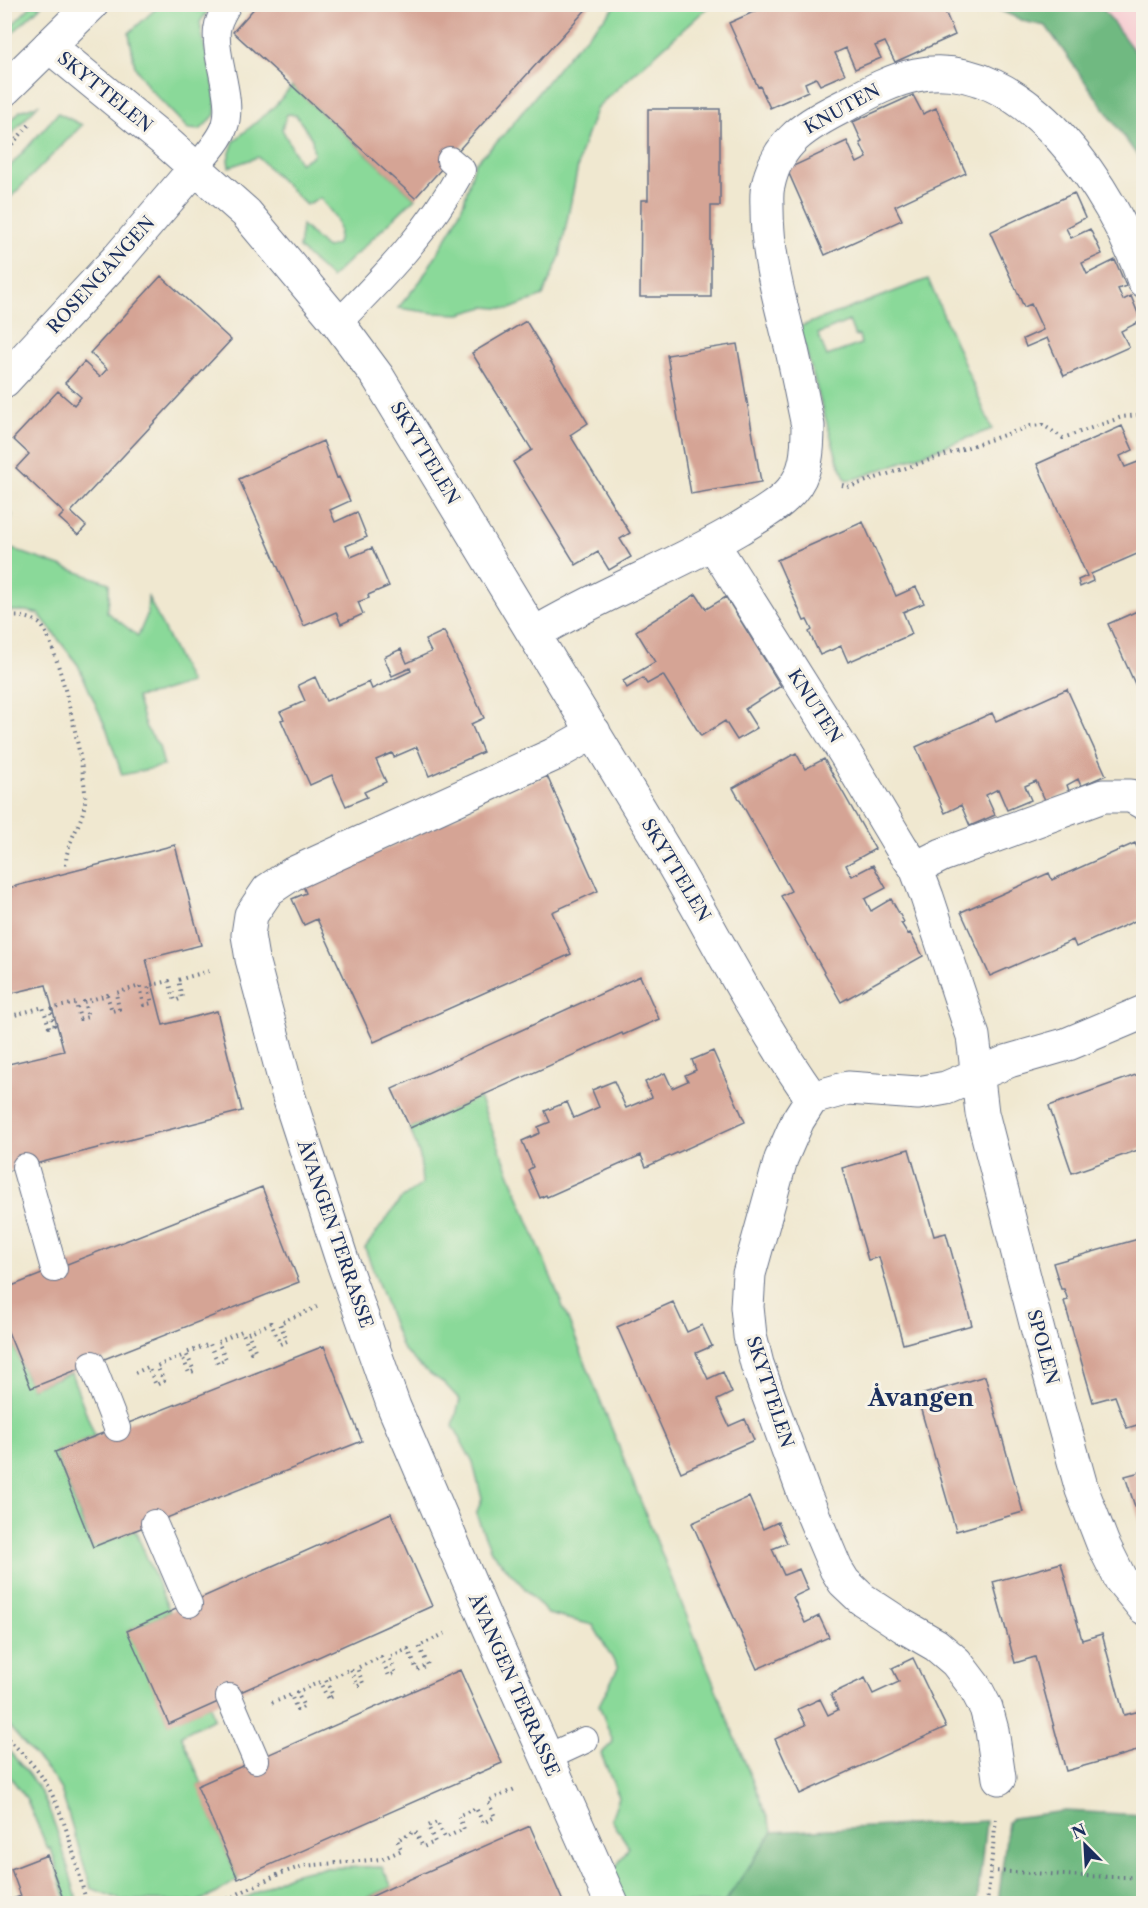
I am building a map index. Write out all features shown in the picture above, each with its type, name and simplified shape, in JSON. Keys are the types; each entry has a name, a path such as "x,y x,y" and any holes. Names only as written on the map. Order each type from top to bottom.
{"street":[{"path":"4,90 92,4"},
{"name":"SKYTTELEN","path":"49,46 196,167 246,213 338,323 378,377 701,911 776,1044 812,1098 798,1120 781,1159 749,1274 747,1307 750,1336 757,1364 803,1491 836,1569 844,1582 862,1599 936,1645 975,1687 986,1708 999,1778"},
{"name":"KNUTEN","path":"534,634 600,596 713,544 768,511 791,491 802,473 808,449 808,426 772,267 767,223 767,187 778,154 797,133 823,116 886,84 916,75 941,73 963,75 1002,91 1030,110 1053,131 1090,175 1114,217 1143,281"},
{"name":"ROSENGANGEN","path":"4,381 120,256 196,167"},
{"name":"KNUTEN","path":"713,544 915,868 927,897 973,1036 979,1073"},
{"name":"ÅVANGEN TERRASSE","path":"594,732 553,755 292,874 268,890 251,915 248,935 252,959 289,1097 394,1407 549,1765 612,1904"},
{"path":"915,868 952,851 1103,796 1131,796 1143,803"},
{"path":"812,1098 848,1088 918,1093 946,1088 1009,1061 1068,1044 1143,1012"},
{"name":"SPOLEN","path":"979,1073 982,1113 1039,1335 1082,1490 1103,1544 1121,1580 1143,1608"}],"lane":[{"path":"196,167 223,133 226,123 226,100 217,32 228,4"},
{"path":"338,323 396,265 447,198 462,170 450,160"},
{"path":"25,1167 54,1269"},
{"path":"96,1376 117,1428"},
{"path":"154,1523 189,1604"},
{"path":"234,1708 256,1760"},
{"path":"549,1765 585,1740"}],"path":[{"path":"806,459 830,464 842,486 849,487 1031,426 1043,425 1063,438 1122,417 1143,414"},
{"path":"4,618 20,616 41,625 55,656 77,738 85,781 85,801 82,818 68,844 65,855 66,867"},
{"path":"4,1018 44,1007 49,1026 54,1025 50,1009 76,1003 80,1019 88,1017 84,1002 107,995 112,1011 119,1010 116,993 140,986 144,1005 152,1003 148,986 169,981 174,1001 182,998 178,980 252,959"},
{"path":"96,1376 148,1367 156,1385 164,1381 157,1366 182,1356 189,1373 194,1371 186,1353 210,1344 218,1363 226,1359 218,1342 242,1331 251,1352 255,1350 248,1333 271,1323 280,1344 287,1341 280,1323 353,1290"},
{"path":"234,1708 291,1695 297,1710 304,1707 297,1692 320,1682 328,1699 333,1696 326,1680 351,1669 358,1686 363,1683 357,1668 381,1657 389,1676 396,1673 389,1657 408,1648 417,1670 428,1665 419,1646 484,1616"},
{"path":"4,1735 44,1780 66,1833 87,1903 97,1904"},
{"path":"217,1904 279,1874 303,1866 382,1859 402,1850 397,1840 415,1831 423,1847 435,1842 428,1826 437,1822 445,1838 464,1829 458,1816 476,1808 483,1823 495,1817 488,1801 549,1765"},
{"path":"987,1904 999,1778"},
{"path":"991,1871 1072,1874 1106,1878 1143,1877"}],"shaded area":[{"path":"1100,5 1143,5 1143,63"}],"green space":[{"path":"32,5 42,5 5,40 5,32"},
{"path":"160,5 212,5 200,22 215,92 215,115 200,130 188,129 149,88 135,67 129,33"},
{"path":"617,5 707,5 707,8 597,107 581,151 560,256 543,296 510,309 485,307 460,314 398,308 421,280 453,227 464,202 475,163 502,137 571,52"},
{"path":"988,5 1100,5 1143,63 1143,164 1046,26 1026,22"},
{"path":"292,86 415,198 331,278 299,248 302,225 326,248 337,244 338,224 320,198 306,205 258,157 229,167 228,159 234,141 273,108","holes":["287,114 296,115 312,139 314,155 300,163 282,129"]},
{"path":"38,105 5,141 5,127 20,111"},
{"path":"58,113 82,125 5,203 5,172"},
{"path":"928,279 992,429 858,478 846,480 837,458 799,327","holes":["849,321 855,336 859,335 861,344 827,356 818,334"]},
{"path":"4,508 12,514 6,547 109,583 107,612 138,636 147,615 148,597 190,683 155,694 136,697 146,728 159,746 164,766 122,775 107,730 78,665 39,614 26,611 5,611"},
{"path":"479,1097 773,1832 724,1903 623,1903 612,1873 629,1847 611,1819 619,1797 601,1754 613,1742 599,1705 618,1668 593,1625 548,1614 491,1551 476,1514 482,1499 473,1463 453,1426 460,1400 445,1384 422,1368 402,1348 365,1248 400,1200 422,1184 420,1157 410,1128"},
{"path":"4,1322 31,1388 71,1373 95,1436 55,1452 92,1547 135,1530 170,1612 128,1631 169,1723 210,1705 214,1718 181,1735 202,1784 198,1786 238,1879 217,1893 197,1902 121,1900 91,1888 61,1790 52,1776 5,1722"},
{"path":"5,1746 31,1777 44,1798 59,1836 78,1903 67,1903 51,1848 48,1849 26,1798 5,1770"},
{"path":"1065,1811 1143,1815 1143,1903 998,1903 1008,1822 1012,1818"},
{"path":"986,1821 977,1903 724,1903 773,1832"},
{"path":"382,1867 392,1887 355,1903 234,1904 278,1880 303,1871 325,1868"}],"building":[{"path":"258,4 591,4 415,198 233,32"},
{"path":"766,4 942,4 955,35 895,62 885,42 875,46 881,58 855,69 846,48 835,53 845,74 820,85 816,78 805,83 808,91 770,108 729,23 767,6"},
{"path":"913,95 923,114 936,108 966,173 895,206 902,220 825,255 787,169 847,141 857,163 867,158 853,122"},
{"path":"648,109 720,109 720,206 711,206 711,297 640,297 641,200 648,200"},
{"path":"1074,193 1085,218 1066,228 1071,238 1090,229 1102,254 1082,263 1087,274 1115,260 1126,286 1118,289 1123,300 1131,296 1141,321 1121,331 1129,347 1064,376 1047,338 1026,347 1023,339 1043,330 1031,304 1024,307 990,232"},
{"path":"161,276 231,340 71,512 86,526 78,535 59,518 64,513 16,468 29,454 13,439 58,391 74,405 81,397 65,383 84,362 100,377 107,369 90,353"},
{"path":"526,321 588,423 570,435 630,533 620,539 631,557 609,570 598,552 576,565 513,462 532,450 472,353"},
{"path":"737,344 761,482 691,494 667,355"},
{"path":"1122,426 1133,450 1120,456 1125,467 1138,462 1144,475 1144,551 1091,574 1093,581 1080,587 1078,580 1087,576 1037,464"},
{"path":"323,441 337,478 339,477 350,501 330,510 335,522 357,512 367,537 346,546 351,557 372,548 389,586 358,602 363,614 341,624 336,612 304,626 239,479"},
{"path":"863,522 896,596 916,587 924,603 903,612 912,634 848,662 841,646 820,655 809,632 812,630 807,620 804,621 777,560"},
{"path":"696,594 706,609 726,597 781,686 745,709 757,728 737,740 725,721 701,736 663,675 647,684 643,678 627,688 623,681 655,662 636,631"},
{"path":"1144,608 1144,704 1108,624"},
{"path":"444,631 484,718 471,724 483,752 429,776 417,747 394,757 392,753 376,760 386,782 364,792 367,797 346,806 332,775 310,785 281,720 284,719 280,712 305,701 298,685 315,677 326,701 369,682 372,689 411,671 410,668 392,676 384,657 401,649 407,663 431,652 425,640"},
{"path":"1067,689 1106,775 1081,786 1078,779 1067,785 1069,791 1046,802 1036,781 1025,786 1031,800 1007,810 998,789 986,795 995,815 970,826 961,805 945,813 916,747 992,713 996,721"},
{"path":"796,753 805,769 824,759 875,849 846,865 852,876 873,865 886,888 865,899 871,911 891,899 904,922 901,923 908,934 910,933 923,956 841,1002 781,896 791,891 733,788"},
{"path":"547,776 598,891 552,912 571,954 374,1042 317,919 304,925 292,899 306,893 303,886"},
{"path":"1135,843 1144,863 1144,917 1076,947 1073,940 990,976 961,912 1049,873 1052,880"},
{"path":"175,845 201,945 146,959 163,1025 217,1011 242,1111 4,1172 4,1065 64,1051 46,985 4,995 4,889"},
{"path":"640,976 659,1019 623,1035 622,1033 410,1128 392,1089"},
{"path":"713,1051 745,1122 646,1167 641,1155 547,1197 546,1195 540,1198 528,1170 533,1167 522,1141 540,1133 538,1127 550,1122 545,1111 567,1102 574,1118 599,1107 592,1090 614,1081 626,1108 652,1097 645,1082 665,1073 672,1088 688,1081 685,1075 696,1070 692,1060"},
{"path":"1144,1072 1144,1148 1072,1173 1049,1106"},
{"path":"909,1149 934,1236 946,1233 972,1325 903,1344 879,1257 868,1260 842,1168"},
{"path":"262,1187 299,1282 31,1388 4,1322 4,1289"},
{"path":"1142,1238 1144,1423 1127,1428 1115,1396 1093,1402 1064,1301 1068,1300 1064,1289 1061,1289 1053,1263"},
{"path":"673,1302 687,1332 702,1325 712,1346 696,1353 708,1379 723,1372 732,1393 717,1400 729,1426 745,1419 754,1440 681,1472 617,1327"},
{"path":"324,1346 362,1441 93,1547 55,1452"},
{"path":"985,1376 1023,1512 956,1531 917,1396"},
{"path":"1144,1471 1144,1531 1143,1531 1125,1476"},
{"path":"749,1497 763,1529 778,1522 787,1543 772,1549 784,1575 799,1569 808,1590 793,1597 805,1623 819,1616 829,1637 757,1669 692,1523"},
{"path":"391,1513 432,1606 169,1724 127,1631"},
{"path":"1061,1563 1082,1640 1102,1634 1124,1715 1144,1710 1144,1748 1066,1771 1035,1657 1015,1663 993,1582"},
{"path":"913,1658 946,1727 800,1794 775,1739 806,1725 798,1709 820,1699 828,1715 838,1710 831,1694 865,1678 873,1694 899,1682 892,1668"},
{"path":"460,1670 502,1763 238,1879 197,1786"},
{"path":"530,1826 564,1904 355,1904 392,1887"},
{"path":"47,1855 65,1904 4,1904 4,1902 21,1896 11,1869"}],"district":[{"name":"Åvangen","path":"921,1398"}]}
